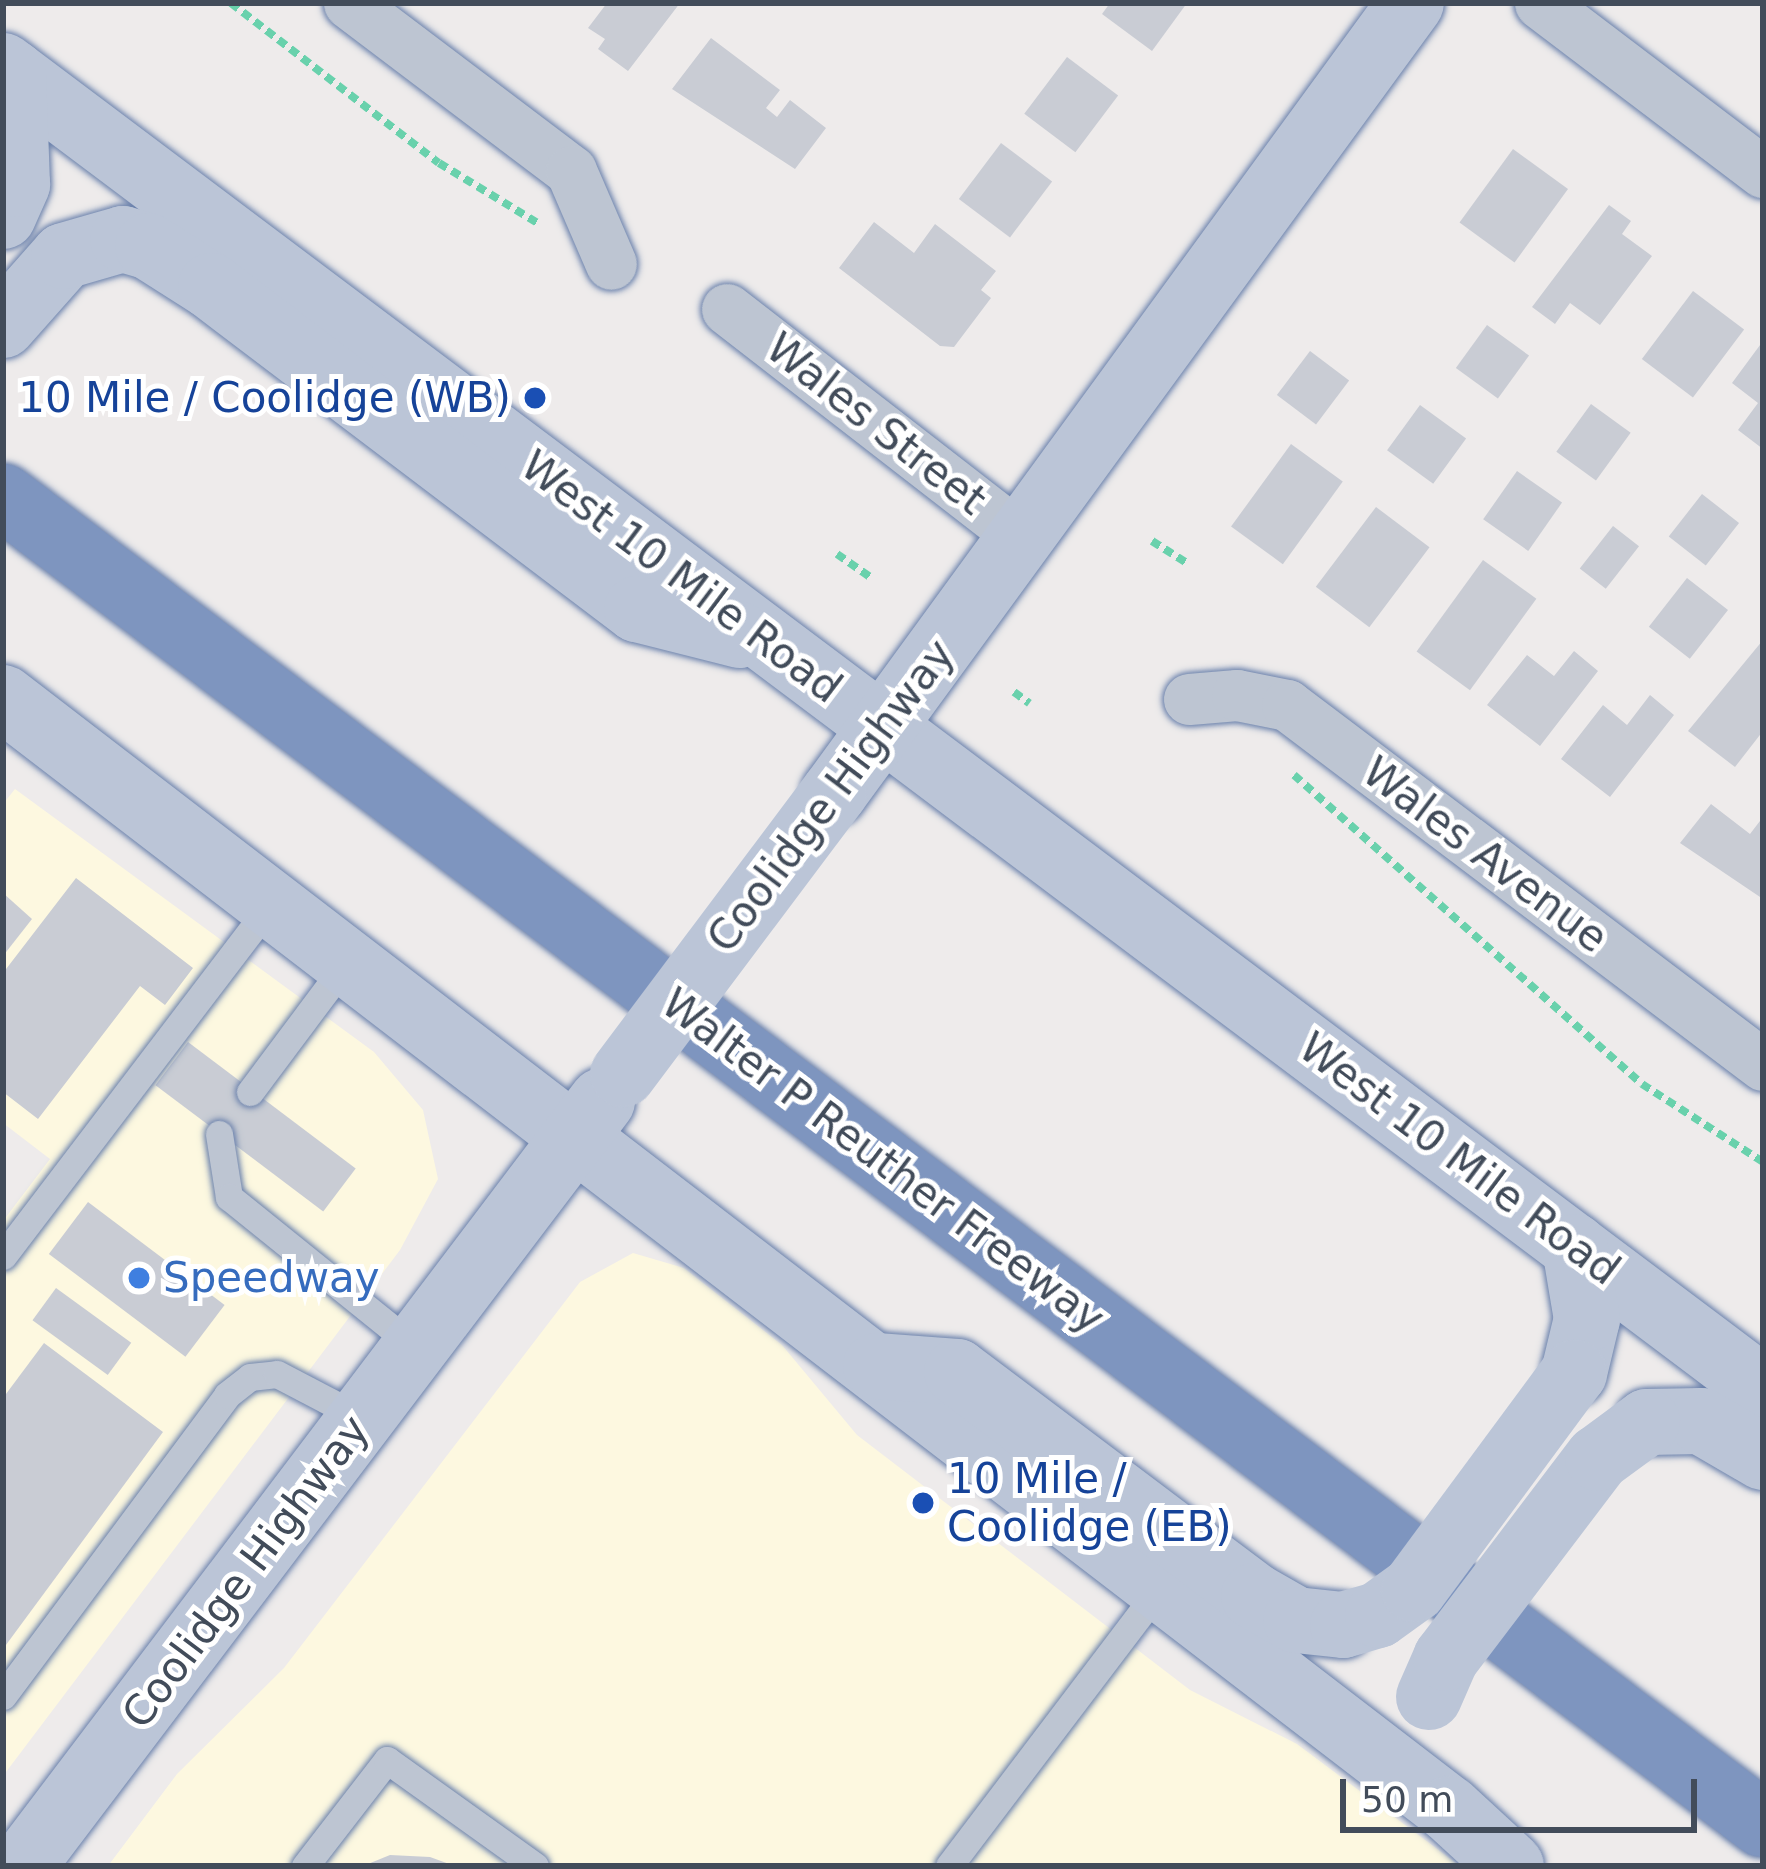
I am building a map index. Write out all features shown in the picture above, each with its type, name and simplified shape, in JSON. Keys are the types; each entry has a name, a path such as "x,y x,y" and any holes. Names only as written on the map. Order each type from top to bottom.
{"highway":[{"name":"Walter P Reuther Freeway","path":"3,497 1763,1824"}],"main road":[{"name":"Coolidge Highway","path":"22,1866 1024,539 1411,3"},
{"path":"8,70 8,209"},
{"name":"West 10 Mile Road","path":"8,70 1763,1390"},
{"path":"3,325 43,273 92,244 123,239 176,261 637,609 767,642"},
{"path":"3,698 1449,1809 1511,1866"},
{"path":"876,1366 957,1372 1254,1596 1296,1620 1343,1625 1378,1616 1414,1589 1574,1372 1587,1319 1575,1246"},
{"path":"1449,1809 1428,1747 1429,1697 1446,1658 1598,1458 1647,1422 1701,1421 1763,1457"}],"street":[{"path":"349,3 571,170 611,264"},
{"path":"1540,3 1763,172"},
{"name":"Wales Street","path":"727,309 1024,539"},
{"name":"Wales Avenue","path":"1189,699 1237,694 1287,705 1763,1065"}],"lane":[{"path":"3,1256 272,903"},
{"path":"250,1092 348,961"},
{"path":"219,1134 229,1197 416,1347"},
{"path":"3,1696 227,1395 250,1377 278,1374 363,1419"},
{"path":"949,1866 1160,1588"},
{"path":"305,1866 387,1760 536,1866"}],"path":[{"path":"231,3 439,163 533,220"},
{"path":"1152,541 1187,563"},
{"path":"837,554 873,580"},
{"path":"1014,692 1029,703"},
{"path":"1290,768 1394,870 1642,1084 1763,1162"}],"shaded area":[{"path":"15,789 374,1052 423,1110 438,1179 400,1250 3,1776 3,1221 50,1159 3,1123 3,804"},
{"path":"633,1253 684,1268 782,1345 857,1435 1190,1690 1297,1744 1460,1866 108,1866 177,1774 284,1668 580,1282"}],"building":[{"path":"607,3 680,3 628,71 598,49 605,39 588,28"},
{"path":"1110,3 1187,3 1152,51 1102,14"},
{"path":"711,38 780,90 766,108 777,117 790,100 826,128 795,169 672,89"},
{"path":"1067,57 1118,96 1075,152 1024,114"},
{"path":"1001,143 1052,182 1010,237 959,199"},
{"path":"1513,149 1568,189 1515,263 1460,223"},
{"path":"1609,205 1631,221 1622,234 1652,256 1600,325 1570,303 1555,324 1532,307"},
{"path":"874,222 914,253 935,224 996,271 981,290 991,298 954,347 940,346 839,268"},
{"path":"1693,291 1744,330 1693,397 1642,359"},
{"path":"1487,325 1529,356 1498,398 1456,368"},
{"path":"1763,341 1763,449 1738,430 1758,403 1732,383"},
{"path":"1310,351 1349,380 1316,424 1277,395"},
{"path":"1591,404 1631,433 1596,481 1556,452"},
{"path":"1420,405 1466,439 1433,484 1387,450"},
{"path":"1291,444 1343,482 1283,564 1231,527"},
{"path":"1517,471 1562,503 1528,551 1483,519"},
{"path":"1702,494 1739,523 1706,565 1669,537"},
{"path":"1376,507 1430,547 1369,627 1316,587"},
{"path":"1613,526 1639,546 1606,589 1580,569"},
{"path":"1483,560 1536,599 1470,690 1417,651"},
{"path":"1687,578 1728,610 1690,659 1649,627"},
{"path":"1763,640 1763,731 1735,767 1688,731"},
{"path":"1574,651 1598,671 1540,746 1487,705 1527,655 1554,676"},
{"path":"1650,695 1674,715 1610,797 1561,759 1603,705 1627,725"},
{"path":"1711,804 1750,834 1763,817 1763,899 1680,843"},
{"path":"76,878 193,968 165,1005 140,986 38,1119 3,1092 3,973"},
{"path":"3,893 32,919 3,956"},
{"path":"188,1042 356,1168 323,1212 156,1085"},
{"path":"88,1202 225,1305 185,1357 49,1254"},
{"path":"56,1288 131,1343 108,1375 32,1320"},
{"path":"44,1343 163,1432 3,1649 3,1398"},
{"path":"390,1855 430,1857 452,1865 363,1866"}],"place":[{"name":"10 Mile / Coolidge (WB)","path":"535,398"},
{"name":"Speedway","path":"139,1278"},
{"name":"10 Mile / Coolidge (EB)","path":"923,1503"}]}
